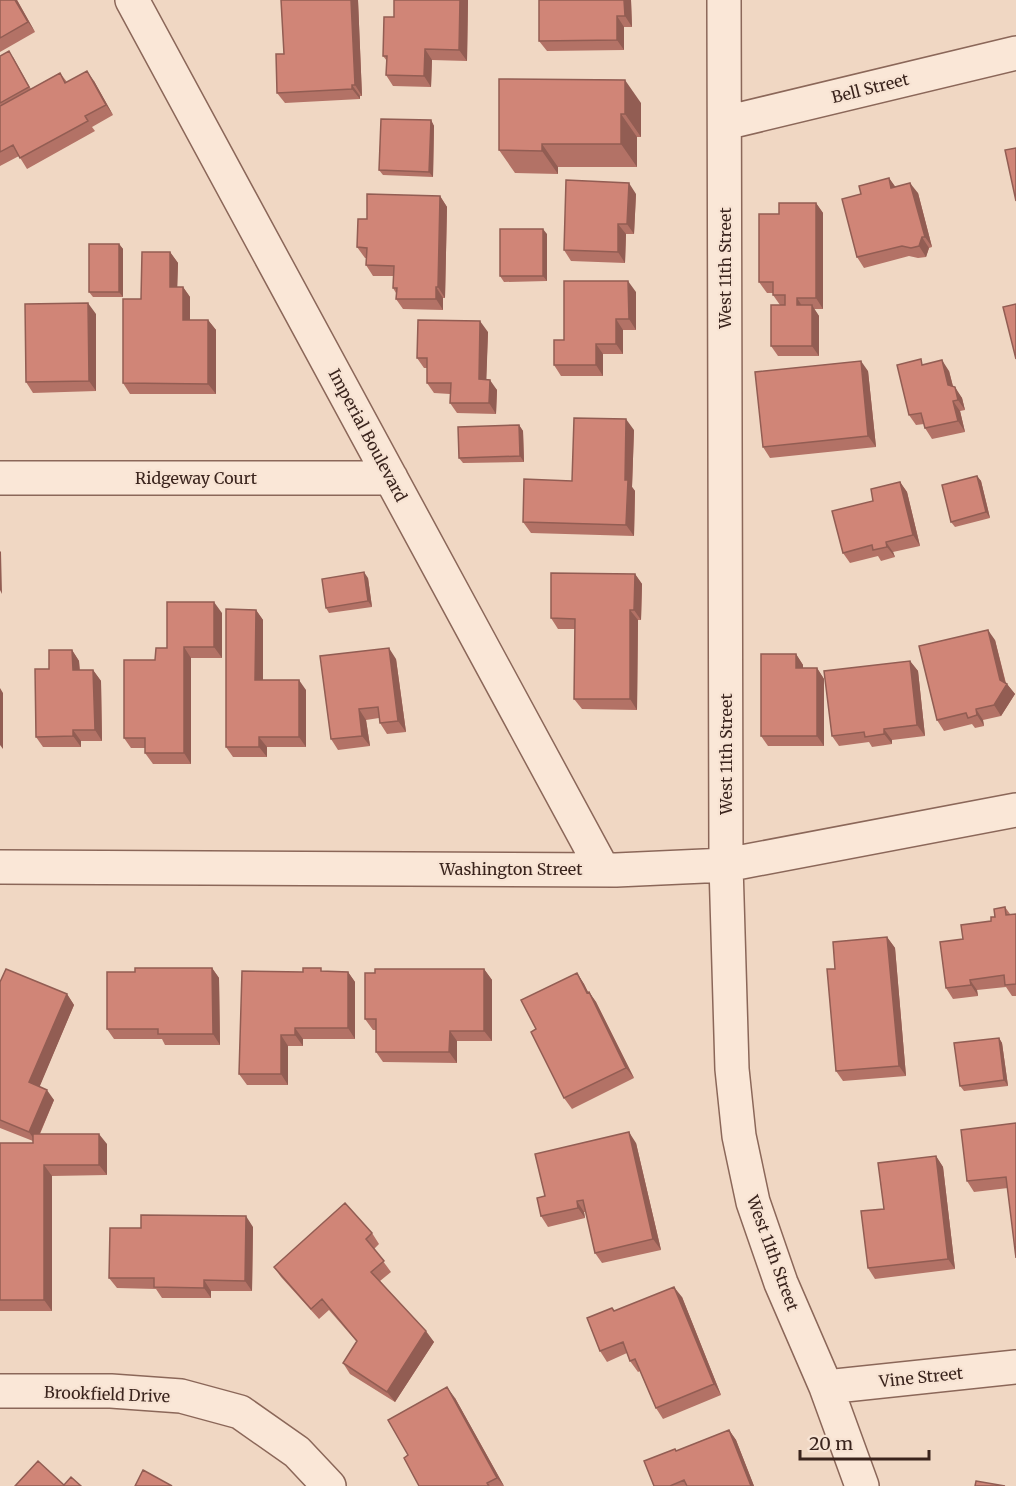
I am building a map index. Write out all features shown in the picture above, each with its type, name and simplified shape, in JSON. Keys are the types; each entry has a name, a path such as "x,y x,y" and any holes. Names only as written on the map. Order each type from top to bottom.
{"street":[{"name":"Imperial Boulevard","path":"132,0 603,870"},
{"name":"West 11th Street","path":"724,0 726,865 732,1069 739,1136 753,1202 781,1283 826,1387 862,1486"},
{"name":"Bell Street","path":"725,123 1016,53"},
{"name":"Ridgeway Court","path":"0,478 391,478"},
{"name":"Washington Street","path":"0,867 603,870 726,865 1016,810"},
{"name":"Vine Street","path":"826,1387 1016,1367"},
{"name":"Brookfield Drive","path":"0,1391 111,1391 181,1396 240,1412 297,1452 329,1486"}],"building":[{"path":"0,0 15,0 28,22 0,38"},
{"path":"281,0 351,0 355,85 352,85 352,89 277,93 276,54 284,54"},
{"path":"394,0 460,0 459,50 425,49 424,76 386,75 387,56 383,56 384,17 394,17"},
{"path":"539,0 624,0 625,16 617,16 617,40 539,41"},
{"path":"9,51 29,87 0,103 0,56"},
{"path":"87,71 106,105 85,116 88,121 20,158 13,145 0,152 0,106 60,73 65,83"},
{"path":"499,79 625,80 625,114 621,114 621,144 542,144 542,151 499,150"},
{"path":"381,119 431,120 429,172 379,170"},
{"path":"1016,148 1016,201 1005,150"},
{"path":"889,178 891,188 910,183 925,237 922,237 919,246 911,248 902,246 857,257 842,199 861,194 859,186"},
{"path":"566,180 629,183 627,224 618,224 618,252 564,250"},
{"path":"367,194 440,196 436,299 396,299 397,288 393,288 394,266 366,265 367,248 357,247 358,219 367,219"},
{"path":"779,203 816,203 816,298 797,298 797,305 812,305 812,346 771,346 771,305 785,305 785,295 773,295 773,282 759,282 759,214 779,214"},
{"path":"500,229 543,229 543,276 500,276"},
{"path":"89,244 119,244 119,292 89,292"},
{"path":"142,252 170,252 170,287 183,287 183,320 208,320 208,384 123,383 123,299 141,299"},
{"path":"564,281 628,281 629,319 616,319 616,344 596,344 596,365 554,365 554,340 564,340"},
{"path":"88,303 89,381 26,382 25,304"},
{"path":"1016,304 1016,359 1003,307"},
{"path":"418,320 480,321 479,379 490,380 489,403 450,403 451,383 427,383 427,358 417,358"},
{"path":"921,359 922,365 942,360 948,385 955,387 958,400 953,401 958,421 925,428 921,413 909,415 897,365"},
{"path":"861,361 868,436 763,447 755,372"},
{"path":"574,418 626,419 625,480 628,480 626,525 523,522 524,479 572,481"},
{"path":"519,425 520,456 459,458 458,427"},
{"path":"977,476 986,512 951,522 942,485"},
{"path":"900,482 913,535 886,542 887,547 873,550 872,545 843,553 832,511 873,501 871,489"},
{"path":"364,572 368,601 326,608 322,579"},
{"path":"551,573 635,574 634,610 630,610 630,699 574,699 575,619 551,618"},
{"path":"167,602 214,602 214,647 184,647 184,753 145,753 145,738 124,738 124,660 155,660 156,648 167,648"},
{"path":"226,609 256,610 255,680 299,680 299,737 259,737 259,747 226,747"},
{"path":"988,630 1000,680 1007,684 994,705 976,709 977,715 968,718 966,713 937,720 919,646"},
{"path":"389,648 398,721 380,723 378,707 359,709 362,736 331,739 320,656"},
{"path":"49,650 72,650 73,670 93,670 95,730 73,730 73,736 36,737 35,669 49,669"},
{"path":"761,654 796,654 796,668 817,668 817,736 761,736"},
{"path":"910,661 917,725 884,729 884,734 865,737 864,732 832,736 824,671"},
{"path":"1005,907 1006,915 1016,914 1016,984 1005,985 1004,975 970,980 971,985 946,988 940,942 963,939 961,925 991,921 991,917 995,917 994,909"},
{"path":"887,937 899,1066 836,1071 827,969 835,969 833,942"},
{"path":"135,968 212,968 213,1034 158,1034 158,1029 107,1029 107,972 135,972"},
{"path":"303,968 348,972 348,1028 295,1028 295,1035 281,1035 281,1074 239,1074 242,971 303,972"},
{"path":"6,969 67,994 29,1082 47,1090 29,1132 0,1120 0,982"},
{"path":"375,969 484,969 484,1031 450,1031 449,1052 376,1052 376,1019 365,1019 365,973 375,973"},
{"path":"577,973 587,993 589,992 626,1068 564,1098 531,1032 536,1029 521,1000"},
{"path":"999,1038 1004,1080 960,1086 954,1043"},
{"path":"1016,1123 1016,1258 1006,1177 967,1181 961,1130"},
{"path":"629,1132 653,1239 595,1253 583,1200 577,1201 578,1208 541,1216 537,1198 545,1196 535,1154"},
{"path":"33,1134 99,1134 99,1165 44,1165 44,1300 0,1300 0,1143 33,1143"},
{"path":"936,1156 948,1259 868,1268 861,1211 884,1209 878,1163"},
{"path":"345,1203 372,1233 366,1239 384,1261 371,1272 426,1331 387,1392 343,1363 357,1341 322,1299 311,1309 274,1267"},
{"path":"141,1215 246,1216 245,1281 204,1280 204,1288 154,1287 154,1278 109,1278 110,1228 141,1228"},
{"path":"674,1287 714,1384 656,1408 635,1359 630,1361 623,1342 600,1351 587,1318 612,1308 614,1311"},
{"path":"447,1387 497,1478 487,1483 489,1486 419,1486 404,1458 408,1455 388,1420"},
{"path":"729,1430 751,1486 687,1486 684,1480 670,1486 654,1486 644,1461"},
{"path":"38,1461 64,1485 71,1477 81,1486 15,1486"},
{"path":"143,1470 172,1486 135,1486"},
{"path":"976,1481 1005,1486 975,1486"}]}
